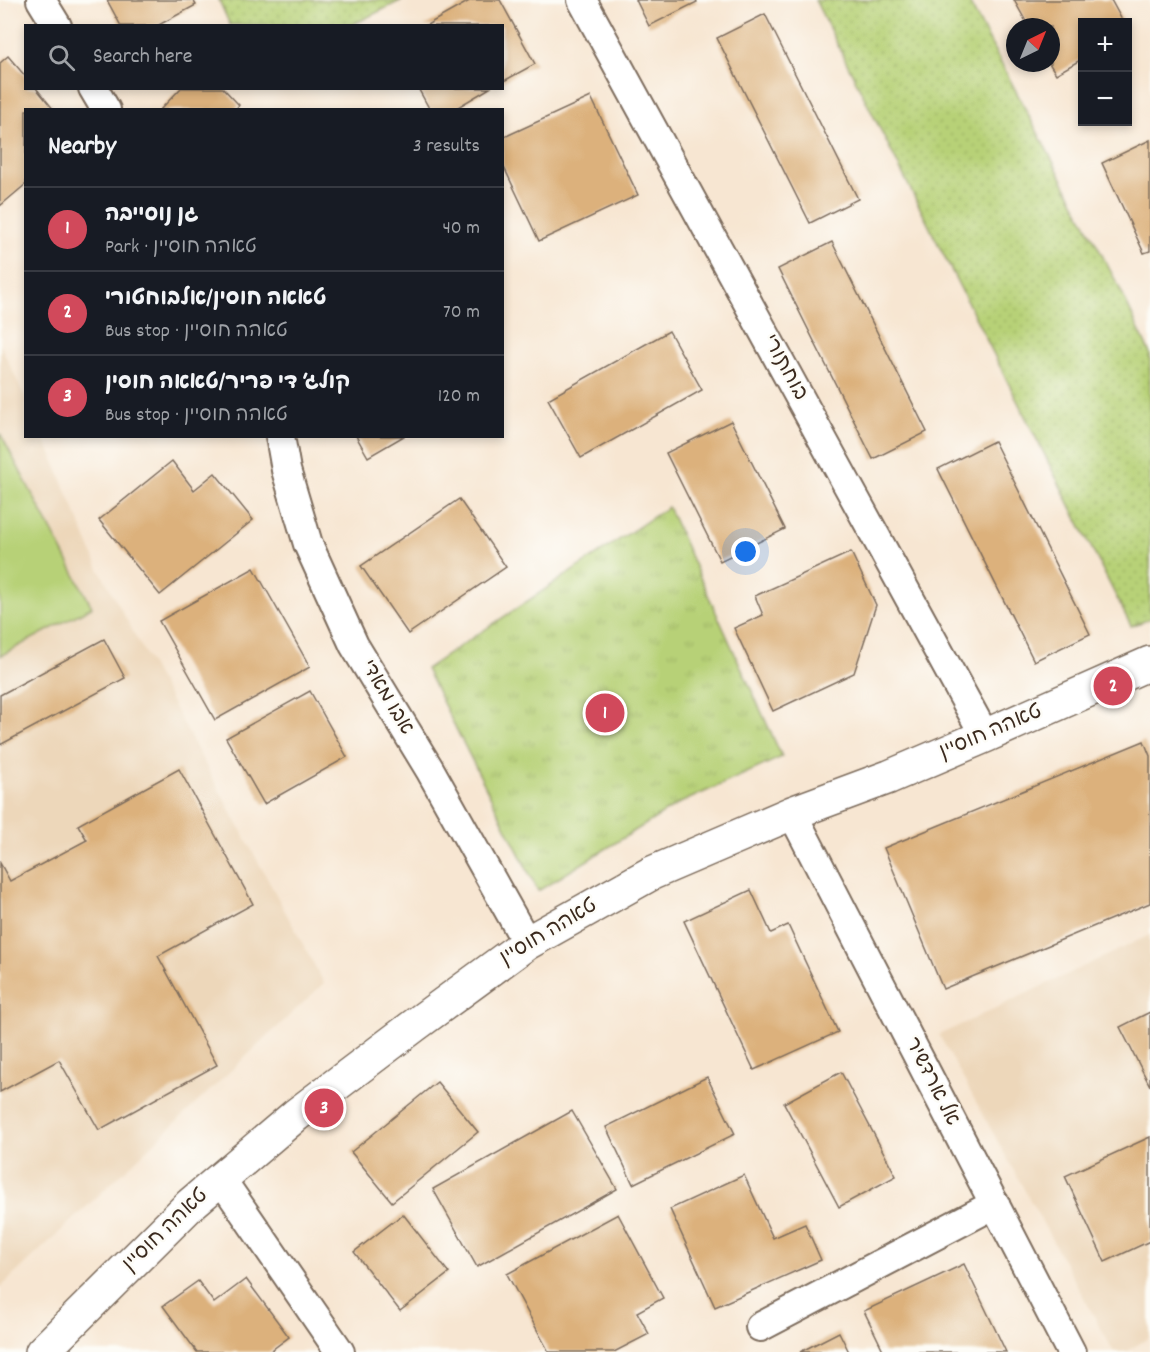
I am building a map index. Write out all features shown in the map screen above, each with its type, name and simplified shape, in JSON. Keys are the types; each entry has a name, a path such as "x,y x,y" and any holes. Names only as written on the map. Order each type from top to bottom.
{"street":[{"path":"41,0 56,24"},
{"name":"בוחתורי","path":"582,0 986,736"},
{"path":"94,90 105,108"},
{"name":"אבו מאדי","path":"280,438 286,470 308,544 354,645 430,770 527,943"},
{"name":"טאהה חוסיין","path":"42,1352 191,1204 296,1115 527,943 652,873 792,813 890,777 1150,663"},
{"name":"אל ארדשיר","path":"792,813 1071,1352"},
{"path":"221,1179 340,1352"},
{"path":"760,1327 994,1204"}],"shaded area":[{"path":"0,344 24,395 24,438 44,438 98,567 324,983 0,1288"},
{"path":"1150,935 1150,1337 1126,1352 1114,1352 939,1035"}],"green space":[{"path":"219,0 402,0 354,24 230,24"},
{"path":"815,0 968,0 1120,289 1150,354 1150,619 1131,626"},
{"path":"0,433 92,607 0,656"},
{"path":"668,507 782,757 678,804 538,891 426,669"}],"building":[{"path":"107,0 193,0 196,5 161,24 120,24"},
{"path":"471,0 500,0 535,64 504,81 504,24 429,24"},
{"path":"636,0 696,0 697,2 649,26"},
{"path":"1014,0 1111,0 1121,18 1078,18 1078,61 1060,72 1060,18 1024,18"},
{"path":"765,14 858,199 810,223 717,38"},
{"path":"8,56 24,75 24,90 38,90 52,108 24,108 24,186 0,206 0,63"},
{"path":"179,90 225,90 239,105 237,108 162,108"},
{"path":"419,90 487,90 456,108 429,108"},
{"path":"591,97 638,195 539,241 504,167 504,137"},
{"path":"1150,140 1150,251 1144,253 1102,163"},
{"path":"832,242 927,432 873,459 778,269"},
{"path":"669,331 702,390 581,458 548,399"},
{"path":"731,421 785,529 720,561 666,453"},
{"path":"357,438 401,438 368,457"},
{"path":"994,441 1090,634 1034,661 938,469"},
{"path":"172,461 194,490 215,473 253,520 160,595 99,520"},
{"path":"459,499 506,567 408,634 361,566"},
{"path":"851,552 876,605 854,673 773,711 734,628 763,615 755,596"},
{"path":"254,568 310,667 215,720 159,621"},
{"path":"104,639 125,678 0,745 0,695"},
{"path":"310,691 347,757 264,804 226,738"},
{"path":"1144,741 1150,756 1150,903 943,989 884,848"},
{"path":"179,769 253,904 158,956 217,1065 99,1130 59,1060 0,1092 0,863 10,881 87,840 78,825"},
{"path":"751,890 771,933 788,925 838,1032 754,1070 684,921"},
{"path":"1150,1012 1150,1086 1120,1027"},
{"path":"841,1072 896,1176 839,1207 784,1103"},
{"path":"707,1077 735,1134 633,1184 606,1127"},
{"path":"437,1082 478,1132 392,1202 351,1152"},
{"path":"572,1111 617,1189 477,1267 433,1189"},
{"path":"1150,1137 1150,1241 1105,1262 1065,1176"},
{"path":"744,1175 773,1238 805,1224 821,1260 715,1307 670,1209"},
{"path":"403,1214 449,1273 400,1311 354,1252"},
{"path":"618,1214 663,1298 637,1312 649,1334 614,1352 549,1352 507,1274"},
{"path":"964,1264 1006,1352 884,1352 864,1311"},
{"path":"246,1279 289,1337 269,1352 197,1352 163,1306 198,1281 214,1303"},
{"path":"839,1332 849,1352 800,1352"}],"place":[{"name":"טאאה חוסין/אלבוחטורי","path":"1113,686"},
{"name":"גן נוסייבה","path":"605,713"},
{"name":"קולג׳ די פריר/טאאה חוסין","path":"324,1108"}]}
